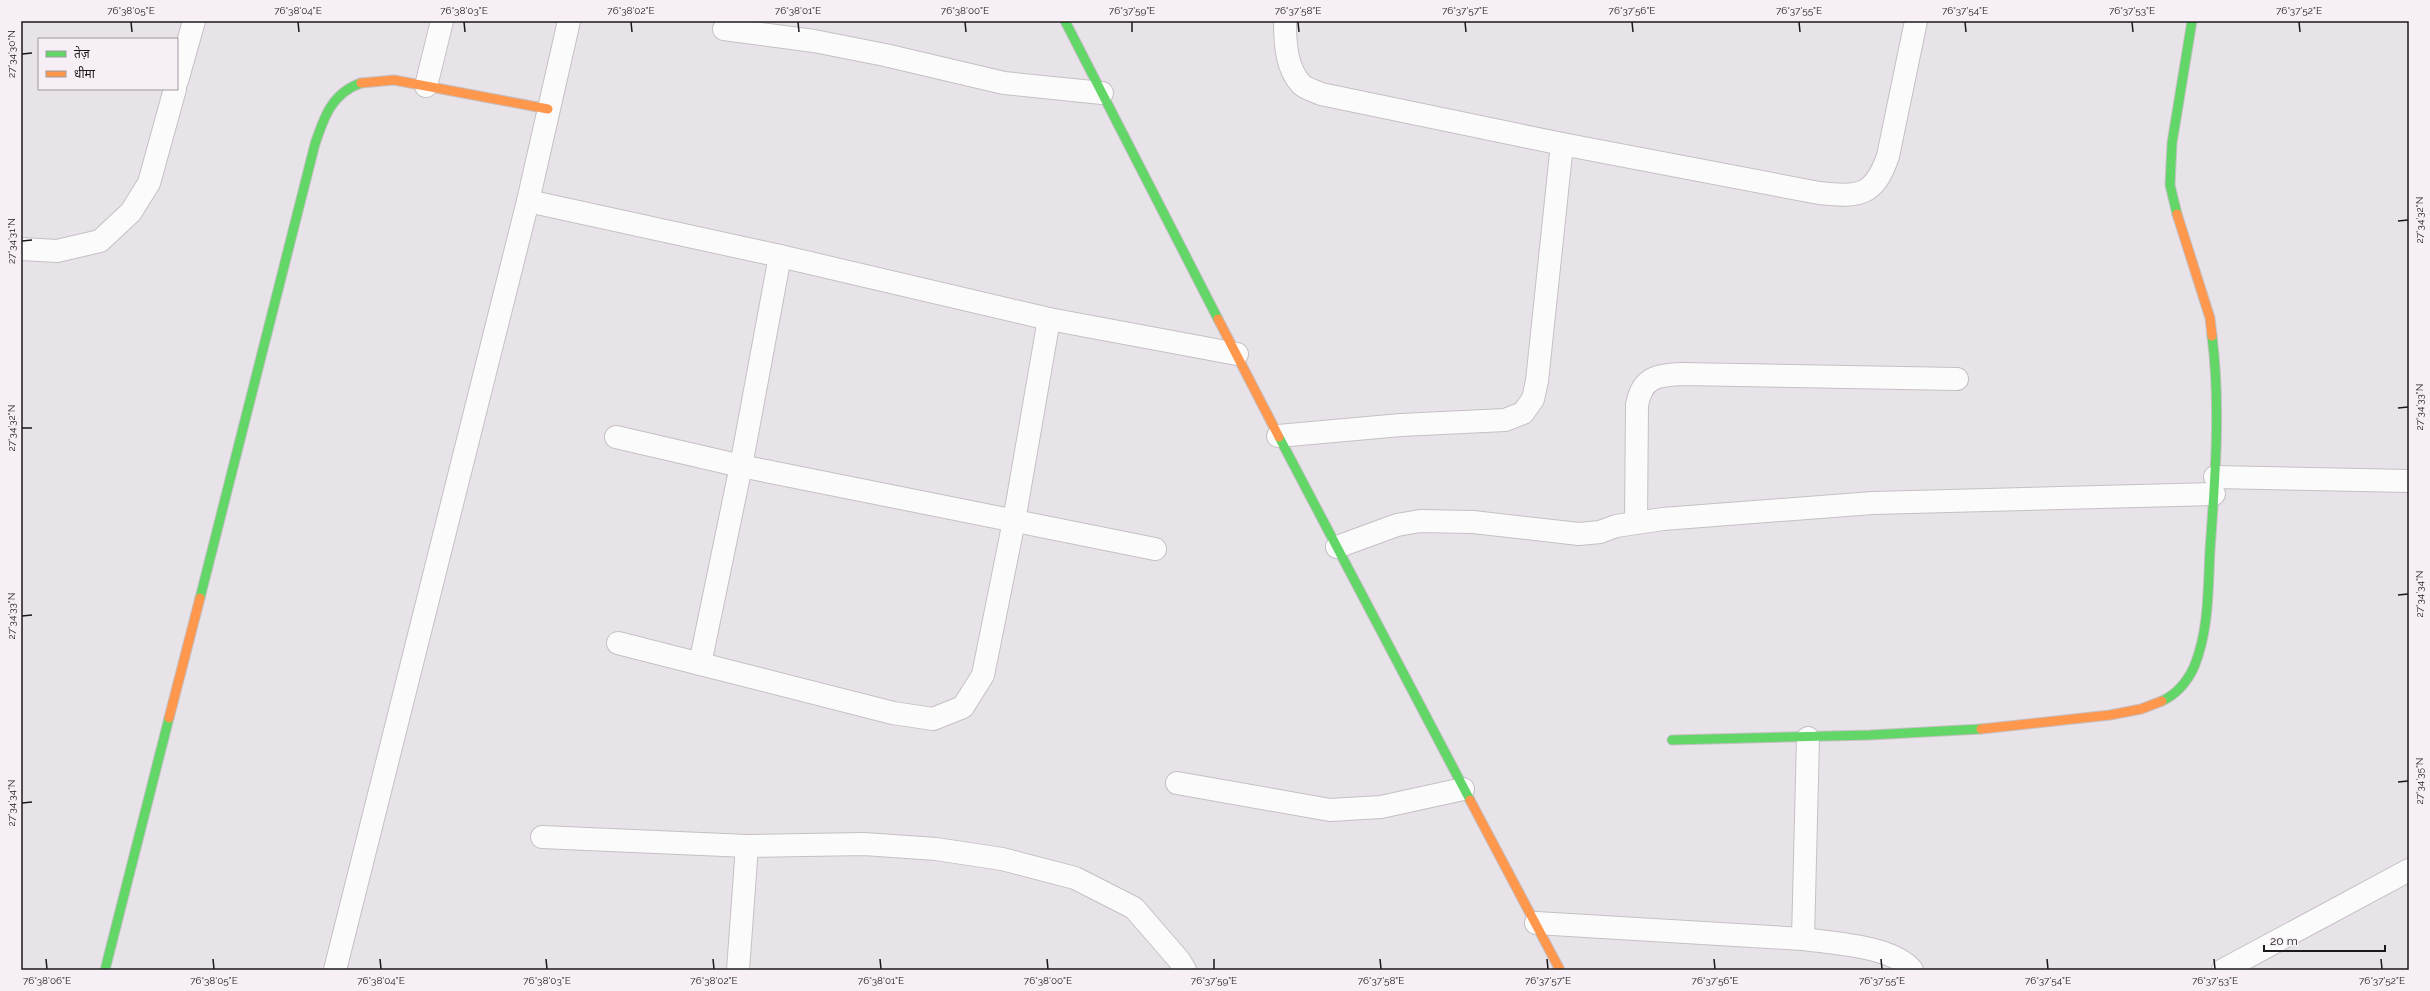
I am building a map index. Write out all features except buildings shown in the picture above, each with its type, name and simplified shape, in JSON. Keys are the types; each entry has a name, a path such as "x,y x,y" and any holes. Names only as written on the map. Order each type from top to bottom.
{"street":[{"path":"178,77 194,21"},
{"path":"426,86 442,21"},
{"path":"336,970 528,201 569,21"},
{"path":"1064,21 1278,436 1463,789 1560,970"},
{"path":"1285,21 1287,55 1291,70 1302,85 1321,94 1562,144 1819,193 1843,195 1866,192 1882,176 1888,156 1916,21"},
{"path":"1672,740 1808,738 1959,730 2115,714 2148,708 2178,692 2191,672 2201,646 2206,616 2215,486 2216,366 2210,318 2180,229 2170,185 2172,143 2192,21"},
{"path":"724,29 814,42 885,56 1004,84 1102,93"},
{"path":"105,970 313,152 325,114 336,97 352,84 379,79 394,80 548,108"},
{"path":"21,249 57,251 100,241 132,212 149,183 175,90"},
{"path":"1278,436 1401,425 1505,420 1523,413 1533,399 1537,381 1562,144"},
{"path":"528,201 780,256 1049,319 1237,354"},
{"path":"700,664 741,466 780,256"},
{"path":"618,643 893,713 933,719 963,707 983,675 1014,521 1049,319"},
{"path":"1636,523 1637,405 1639,392 1647,382 1662,375 1683,374 1957,379"},
{"path":"616,438 741,466 1155,549"},
{"path":"1337,547 1398,525 1420,521 1473,522 1579,534 1600,532 1636,523 1873,503 2215,486 2409,481"},
{"path":"1803,939 1808,738"},
{"path":"1178,783 1330,810 1381,807 1463,789"},
{"path":"542,837 747,846 864,844 936,849 1002,859 1075,878 1134,908 1185,970"},
{"path":"738,970 747,846"},
{"path":"2223,970 2409,870"},
{"path":"1536,923 1803,939 1883,952 1908,966 1912,970"}],"traffic: fast":[{"path":"1065,21 1218,319"},
{"path":"2177,214 2170,185 2172,143 2192,21"},
{"path":"200,598 315,144 330,107 343,93 351,87 361,83"},
{"path":"2162,701 2177,691 2185,683 2194,667 2203,639 2207,610 2217,416 2215,362 2212,336"},
{"path":"1279,437 1470,800"},
{"path":"105,970 169,718"},
{"path":"1672,740 1870,735 1981,729"}],"traffic: slow":[{"path":"361,83 394,80 548,109"},
{"path":"2177,214 2210,318 2212,336"},
{"path":"1218,319 1279,437"},
{"path":"169,718 200,598"},
{"path":"1981,729 2110,715 2141,709 2162,701"},
{"path":"1470,800 1560,970"}]}
